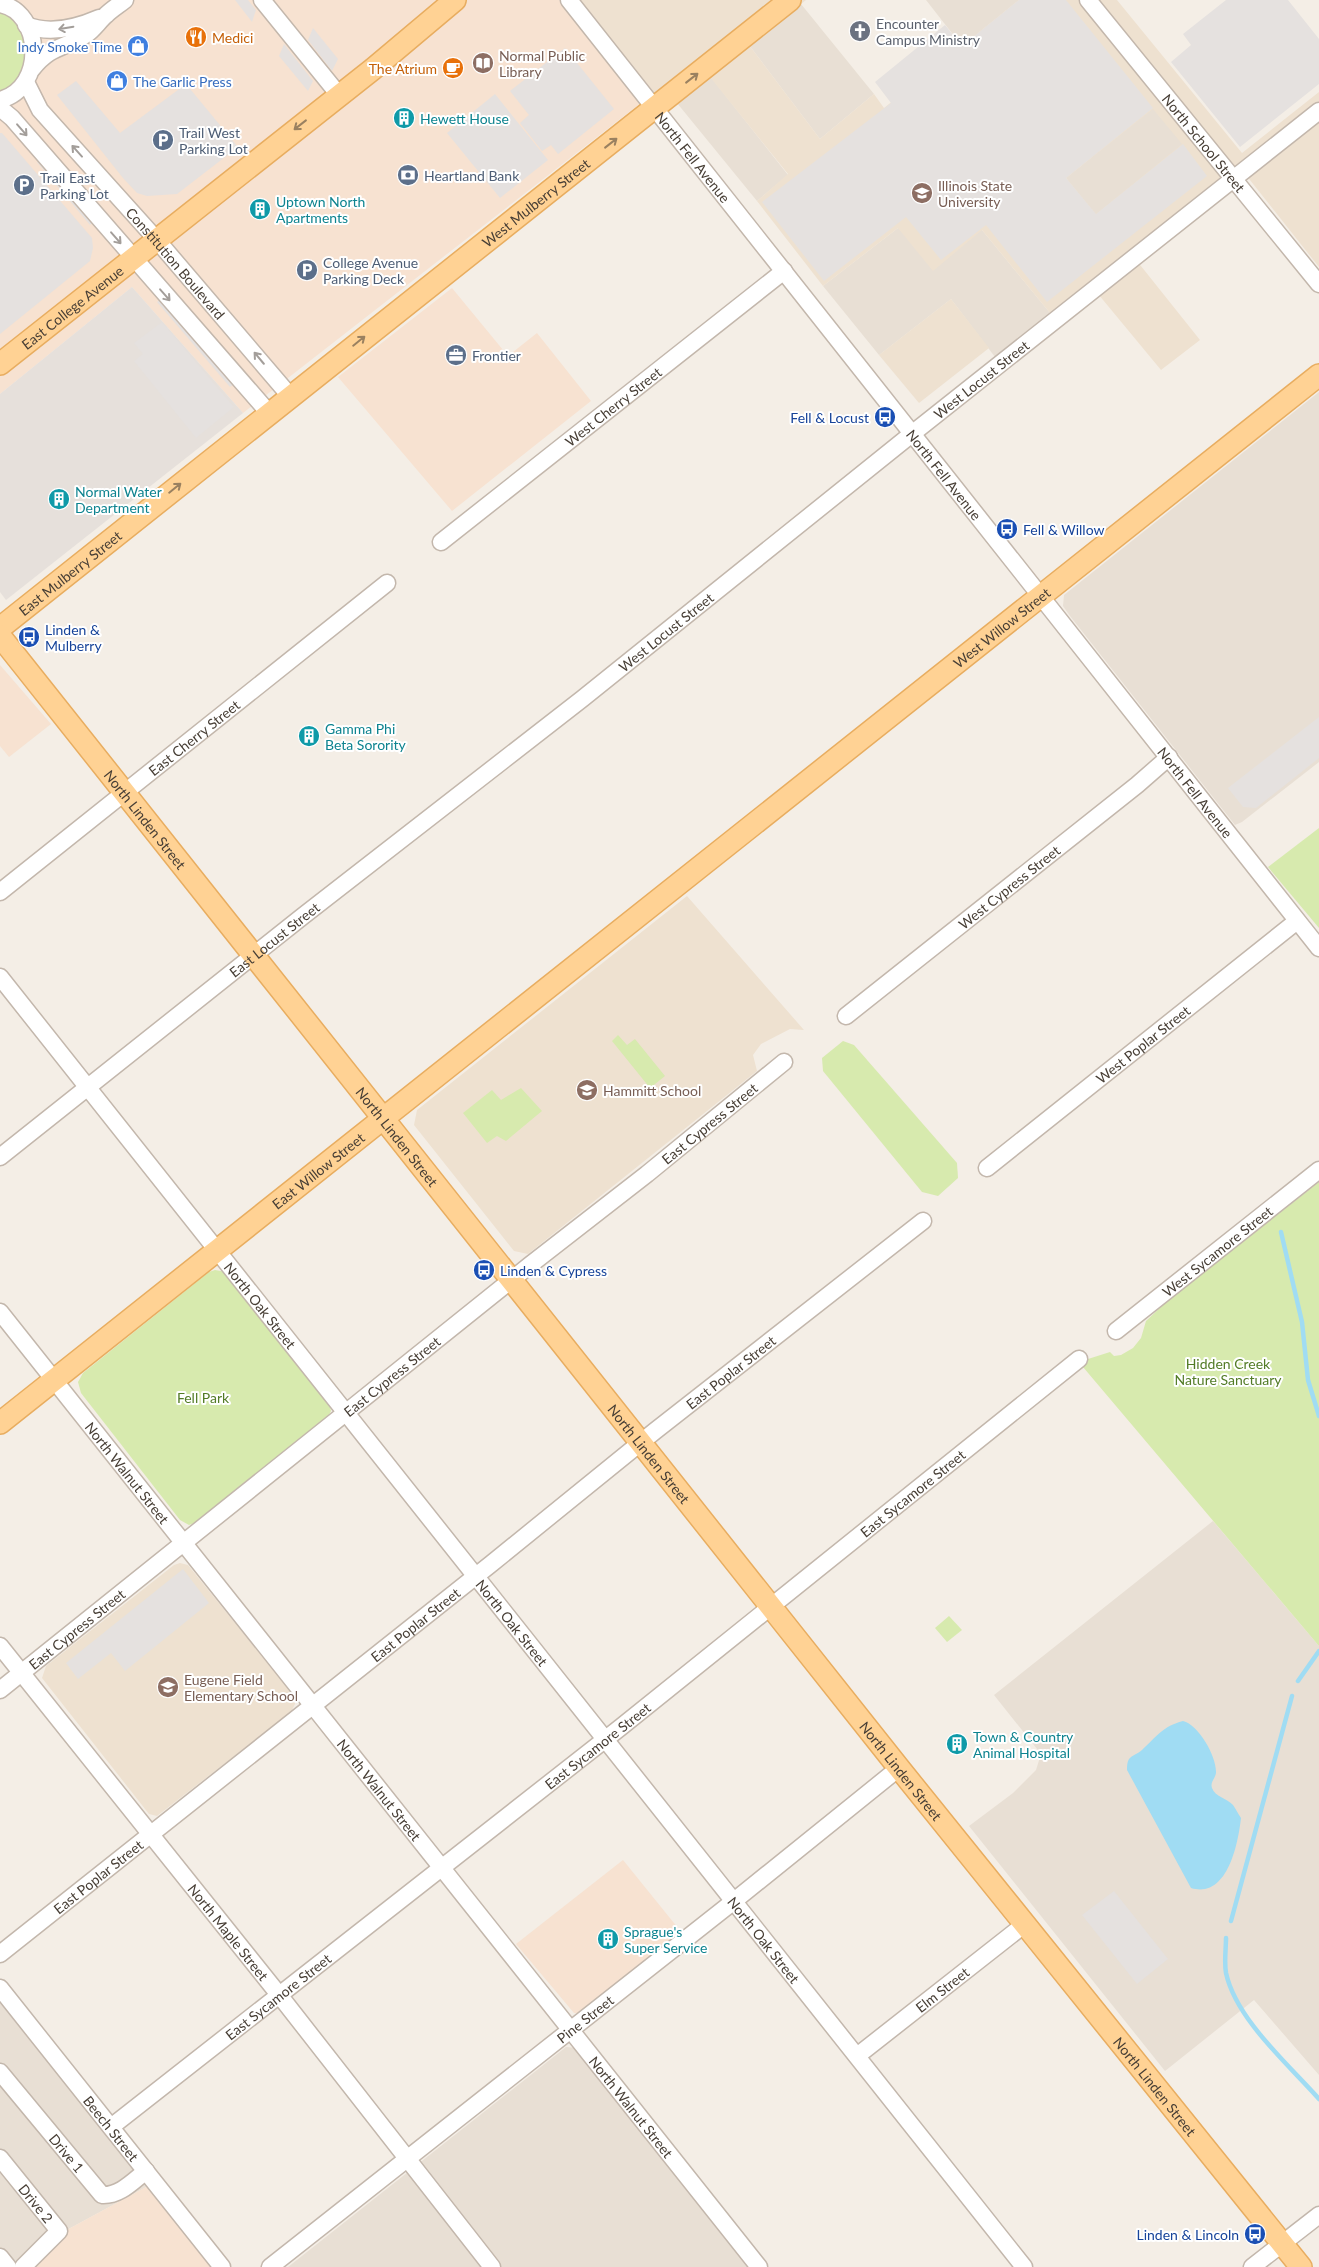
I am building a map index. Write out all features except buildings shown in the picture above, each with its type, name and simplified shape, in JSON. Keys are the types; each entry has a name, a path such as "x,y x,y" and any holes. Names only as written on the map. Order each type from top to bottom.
{"main road":[{"name":"East College Avenue","path":"0,364 339,95 455,0"},
{"name":"West Mulberry Street","path":"280,404 790,0"},
{"name":"West Willow Street","path":"683,880 1319,376"},
{"name":"East Mulberry Street","path":"0,628 280,404"},
{"name":"North Linden Street","path":"0,636 899,1768 1301,2267"},
{"name":"East Willow Street","path":"0,1423 683,880"}],"street":[{"path":"0,100 15,93 42,56 84,36 125,0"},
{"path":"262,0 339,95"},
{"name":"North Fell Avenue","path":"569,0 1319,948"},
{"name":"North School Street","path":"1088,0 1319,284"},
{"path":"3,3 15,11 26,25 34,40 34,54 28,77"},
{"path":"26,25 41,30 53,30 80,26 106,15"},
{"name":"Constitution Boulevard","path":"28,77 40,110 145,249 280,404"},
{"name":"Constitution Boulevard","path":"0,108 145,249 280,404"},
{"name":"West Locust Street","path":"550,723 1319,111"},
{"name":"West Cherry Street","path":"442,542 784,271"},
{"name":"East Cherry Street","path":"0,892 387,583"},
{"name":"East Locust Street","path":"0,1157 550,723"},
{"name":"West Cypress Street","path":"846,1016 1137,785 1169,757"},
{"name":"West Poplar Street","path":"987,1168 1297,921"},
{"name":"North Oak Street","path":"0,977 1024,2267"},
{"name":"East Cypress Street","path":"0,1690 647,1174 784,1062"},
{"name":"West Sycamore Street","path":"1116,1331 1319,1170"},
{"name":"East Poplar Street","path":"0,1954 642,1444 655,1430 923,1221"},
{"name":"North Walnut Street","path":"0,1312 759,2267"},
{"name":"East Sycamore Street","path":"111,2127 606,1739 1080,1359"},
{"name":"North Maple Street","path":"0,1646 280,1996 492,2267"},
{"name":"Pine Street","path":"270,2267 572,2030 899,1768"},
{"name":"Elm Street","path":"857,2056 1025,1924"},
{"name":"Beech Street","path":"0,1988 222,2267"},
{"name":"Drive 1","path":"0,2072 102,2195 111,2195 120,2191 146,2171"},
{"name":"Drive 2","path":"0,2158 59,2231 23,2267"},
{"path":"1252,2267 1319,2214"},
{"path":"0,2257 8,2267"}],"shaded area":[{"path":"0,0 559,0 642,102 243,413 132,287 0,394"},
{"path":"235,0 248,0 256,10 252,22"},
{"name":"Illinois State University","path":"559,0 806,0 749,45 820,139 874,94 884,108 1019,0 1117,0 1242,153 1319,92 1319,267 1238,165 1129,251 1200,340 1161,370 1089,283 1050,313 982,230 933,271 898,228 823,286 757,201 788,174 710,77 655,119","holes":["1153,109 1182,144 1096,214 1066,178"]},
{"path":"926,0 1019,0 962,46"},
{"path":"1019,0 1066,0 1153,108 1066,178 1096,214 1183,144 1207,176 1047,302 986,225 941,260 906,217 824,281 762,202 891,103 875,82 945,25 962,46"},
{"path":"1226,0 1288,0 1319,39 1319,84 1240,147 1171,62 1191,45 1183,34"},
{"path":"801,4 874,94 820,139 749,45"},
{"path":"313,28 338,59 332,71 308,40"},
{"path":"284,44 313,81 308,91 279,56"},
{"path":"565,48 614,109 558,154 551,145 542,151 520,123 529,115 510,91"},
{"path":"710,76 788,175 757,201 677,103"},
{"name":"Trail West Parking Lot","path":"76,81 120,133 186,84 238,147 177,194 147,196 137,193 57,95"},
{"path":"495,94 548,160 500,198 447,133"},
{"path":"1153,108 1183,144 1096,215 1066,178"},
{"name":"Trail East Parking Lot","path":"0,133 2,133 92,238 93,248 90,261 0,334"},
{"path":"41,159 94,221 90,225 37,162"},
{"path":"898,228 982,230 1050,313 995,357 951,299 879,355 823,286"},
{"path":"132,287 243,413 6,600 0,592 0,394"},
{"path":"452,288 508,356 537,333 591,401 452,511 338,377"},
{"path":"161,299 234,384 230,387 157,302"},
{"path":"951,299 989,348 919,403 879,355"},
{"path":"162,322 234,407 196,438 134,361 143,354 134,343"},
{"path":"1319,392 1319,762 1242,822 1235,825 1070,616 1063,606 1064,595"},
{"path":"0,665 51,724 9,757 0,746"},
{"path":"1319,717 1319,758 1256,808 1243,807 1228,788"},
{"name":"Hammitt School","path":"687,896 804,1030 790,1029 761,1044 753,1055 757,1071 528,1254 514,1251 414,1125 417,1110"},
{"path":"1213,1521 1319,1646 1319,2075 1254,2000 1165,2071 969,1826 1013,1793 1036,1770 1041,1754 994,1695"},
{"name":"Eugene Field Elementary School","path":"180,1563 188,1565 295,1697 295,1704 291,1712 157,1816 149,1814 42,1678 46,1666 174,1565"},
{"path":"183,1569 209,1603 125,1671 111,1653 78,1679 66,1663"},
{"path":"623,1860 682,1933 579,2013 574,2013 516,1944"},
{"path":"1114,1891 1168,1959 1137,1984 1082,1915"},
{"path":"0,2003 148,2186 63,2232 29,2267 0,2267"},
{"path":"566,2047 577,2048 750,2267 288,2267"},
{"path":"148,2186 212,2267 29,2267 63,2232"}],"green space":[{"path":"0,11 16,23 21,31 25,40 27,59 19,78 0,92"},
{"path":"1319,828 1319,928 1268,867"},
{"path":"618,1035 627,1045 635,1039 665,1076 650,1088 612,1041"},
{"path":"843,1041 854,1045 957,1163 958,1178 938,1196 922,1192 823,1071 822,1058"},
{"path":"521,1088 542,1111 506,1141 497,1136 487,1143 463,1113 492,1090 501,1100"},
{"name":"Hidden Creek Nature Sanctuary","path":"1319,1182 1319,1646 1083,1367 1088,1359 1110,1352 1114,1356 1121,1355 1133,1348 1141,1338 1146,1321 1164,1304"},
{"name":"Fell Park","path":"215,1270 226,1272 329,1403 331,1411 328,1417 197,1522 189,1525 180,1520 81,1393 78,1382 83,1373 209,1272"},
{"path":"949,1616 962,1630 947,1642 935,1628"}],"water":[{"path":"1183,1721 1201,1735 1214,1759 1216,1773 1212,1788 1218,1795 1233,1805 1241,1818 1237,1842 1228,1867 1222,1878 1214,1886 1203,1889 1191,1888 1127,1770 1127,1763 1130,1758 1165,1729"}],"waterway":[{"path":"1281,1232 1302,1322 1308,1380 1319,1416"},
{"path":"1298,1681 1319,1651"},
{"path":"1231,1921 1292,1696"},
{"path":"1226,1938 1226,1973 1240,2007 1265,2040 1319,2099"}],"place":[{"name":"Encounter Campus Ministry","path":"860,31"},
{"name":"Medici","path":"196,37"},
{"name":"Indy Smoke Time","path":"138,46"},
{"name":"Normal Public Library","path":"483,63"},
{"name":"The Atrium","path":"453,68"},
{"name":"The Garlic Press","path":"117,81"},
{"name":"Hewett House","path":"404,118"},
{"name":"Trail West Parking Lot","path":"163,140"},
{"name":"Heartland Bank","path":"408,175"},
{"name":"Trail East Parking Lot","path":"24,185"},
{"name":"Illinois State University","path":"922,193"},
{"name":"Uptown North Apartments","path":"260,209"},
{"name":"College Avenue Parking Deck","path":"307,270"},
{"name":"Frontier","path":"456,355"},
{"name":"Fell & Locust","path":"885,417"},
{"name":"Normal Water Department","path":"59,499"},
{"name":"Fell & Willow","path":"1007,529"},
{"name":"Linden & Mulberry","path":"29,637"},
{"name":"Gamma Phi Beta Sorority","path":"309,736"},
{"name":"Hammitt School","path":"587,1090"},
{"name":"Linden & Cypress","path":"484,1270"},
{"name":"Eugene Field Elementary School","path":"168,1687"},
{"name":"Town & Country Animal Hospital","path":"957,1744"},
{"name":"Sprague's Super Service","path":"608,1939"},
{"name":"Linden & Lincoln","path":"1255,2234"}]}
